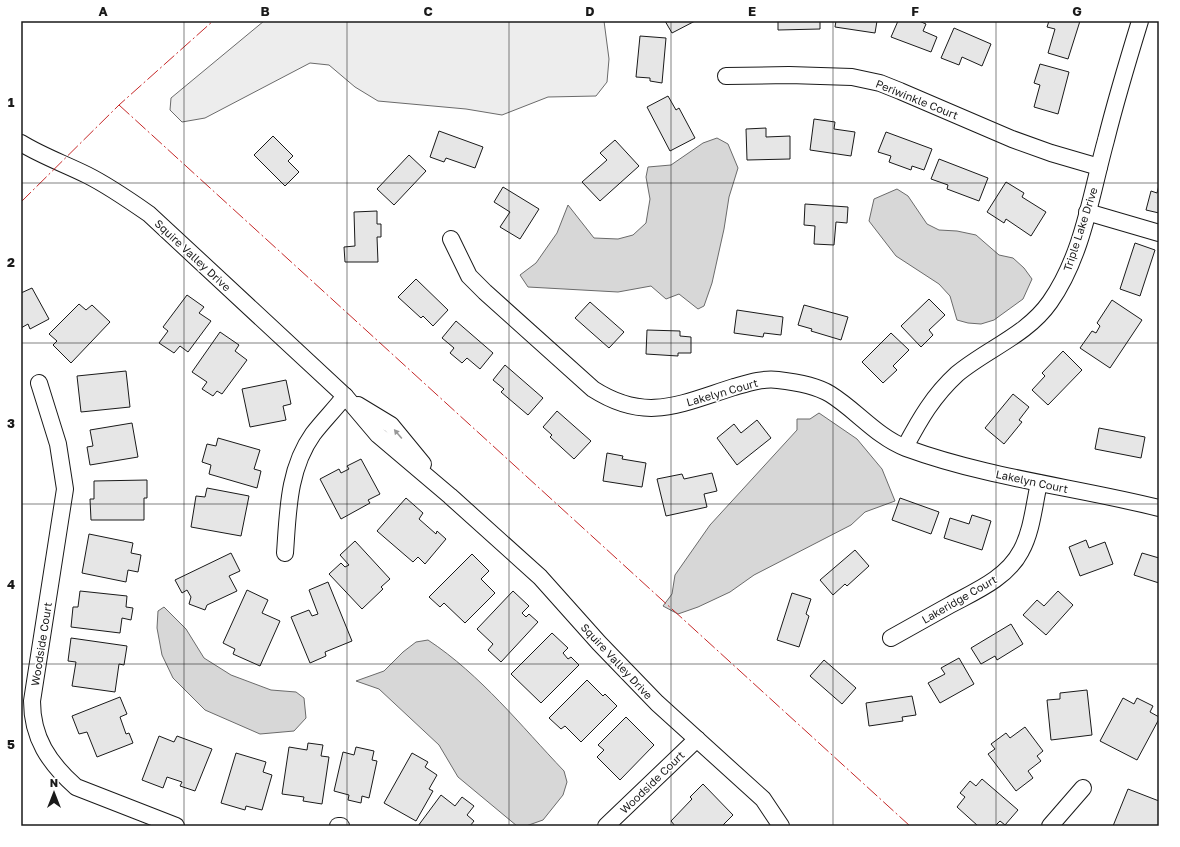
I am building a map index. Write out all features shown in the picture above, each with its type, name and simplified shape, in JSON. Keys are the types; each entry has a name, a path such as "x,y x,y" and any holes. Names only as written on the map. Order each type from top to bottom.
{"street":[{"name":"Triple Lake Drive","path":"905,447 926,409 941,390 958,374 1033,321 1049,303 1062,282 1076,249 1105,141 1140,21"},
{"name":"Periwinkle Court","path":"726,76 852,76 900,91 1012,139 1051,153 1099,167"},
{"name":"Squire Valley Drive","path":"21,143 38,153 88,175 124,196 149,214 345,396 378,435 450,496 540,577 599,643 657,704 763,799 781,826"},
{"path":"1087,212 1159,233"},
{"name":"Lakelyn Court","path":"450,239 469,276 593,389 604,397 620,404 637,408 653,409 671,406 755,381 777,380 812,386 830,394 883,435 905,447 948,462 1159,508"},
{"name":"Woodside Court","path":"39,383 58,444 65,490 32,701 32,716 36,731 48,757 76,787 176,826"},
{"path":"285,553 290,493 298,463 313,435 345,396"},
{"name":"Lakeridge Court","path":"891,638 978,590 999,577 1013,563 1022,550 1028,534 1039,483"},
{"name":"Woodside Court","path":"606,826 697,739"},
{"path":"1050,826 1083,788"}],"shaded area":[{"path":"264,21 604,21 609,59 607,82 596,96 548,97 502,115 466,109 378,101 355,87 329,65 310,63 205,118 182,122 170,110 171,98"},
{"path":"717,138 728,144 738,168 729,197 724,229 712,283 704,306 698,309 679,294 666,299 651,286 618,292 528,287 520,275 536,263 557,233 568,205 594,238 618,239 633,235 646,223 650,199 646,177 648,167 671,165 703,143"},
{"path":"897,189 908,196 927,224 939,230 957,231 976,235 999,255 1013,258 1024,268 1032,279 1023,299 994,320 981,324 957,320 950,296 939,284 896,256 869,221 874,199"},
{"path":"819,413 857,439 882,469 895,501 865,512 851,525 754,575 730,592 698,607 678,614 663,606 672,594 675,575 710,525 797,430 797,419 810,419"},
{"path":"164,607 186,629 204,658 231,675 271,690 296,692 304,698 306,718 294,731 260,734 205,710 173,678 162,655 157,628 158,611"},
{"path":"428,640 466,669 483,685 564,771 567,782 563,795 543,820 526,826 517,826 458,777 439,745 379,689 356,681 384,671 403,652 416,642"}],"building":[{"path":"665,21 695,21 672,33"},
{"path":"778,21 820,21 820,29 778,30"},
{"path":"836,21 877,21 875,33 835,27"},
{"path":"898,21 919,21 926,24 923,31 937,37 931,52 891,37"},
{"path":"1049,21 1080,21 1068,59 1048,53 1055,29 1047,27"},
{"path":"954,28 991,44 982,66 962,57 959,65 941,58"},
{"path":"640,36 666,38 662,83 650,81 650,78 636,77"},
{"path":"1040,64 1069,72 1058,114 1034,107 1040,85 1034,83"},
{"path":"668,96 676,110 679,108 695,138 670,151 647,107"},
{"path":"814,119 835,122 834,129 855,132 851,156 810,150"},
{"path":"766,128 766,137 790,136 790,159 747,160 746,129"},
{"path":"439,131 483,147 475,168 446,158 444,162 430,157"},
{"path":"886,132 932,149 924,170 912,166 911,170 889,162 891,156 878,152"},
{"path":"273,136 293,156 288,161 299,172 285,186 254,155"},
{"path":"615,140 639,166 600,201 582,182 607,160 600,153"},
{"path":"409,155 426,171 394,205 377,189"},
{"path":"939,159 988,178 979,201 947,189 948,185 931,179"},
{"path":"1006,182 1024,193 1022,197 1046,212 1031,236 1006,219 1004,223 987,212"},
{"path":"1159,185 1159,213 1146,210 1151,191 1157,193"},
{"path":"503,187 539,209 520,239 500,227 510,212 494,202"},
{"path":"805,204 848,207 847,223 836,222 834,245 814,244 815,226 804,225"},
{"path":"377,211 377,224 381,224 381,237 377,237 378,262 345,262 344,247 355,246 354,212"},
{"path":"1135,243 1155,250 1140,296 1120,289"},
{"path":"416,279 448,310 433,326 423,316 421,318 398,297"},
{"path":"32,288 49,319 30,329 28,324 21,328 21,293"},
{"path":"187,295 204,307 199,313 211,321 188,352 180,346 174,353 159,343 168,331 163,327"},
{"path":"929,299 945,315 929,330 933,335 921,347 901,326"},
{"path":"1112,300 1142,320 1110,368 1080,348 1092,331 1096,333 1100,326 1097,323"},
{"path":"590,302 624,332 609,348 575,318"},
{"path":"79,304 86,310 92,305 110,322 71,363 53,345 57,341 49,334"},
{"path":"804,305 848,317 841,340 811,331 812,329 798,325"},
{"path":"737,310 783,317 781,335 764,333 763,337 734,333"},
{"path":"456,321 493,353 480,369 467,358 462,363 450,353 454,348 442,338"},
{"path":"647,330 680,331 680,336 691,337 691,353 678,353 678,356 646,354"},
{"path":"220,332 239,345 235,351 247,360 222,394 217,391 213,396 202,389 207,382 192,372"},
{"path":"891,333 909,350 893,366 897,370 883,383 862,362"},
{"path":"1063,351 1082,370 1048,405 1032,390 1045,376 1042,373"},
{"path":"505,365 543,398 528,415 501,392 504,389 493,380"},
{"path":"126,371 130,407 81,412 77,376"},
{"path":"286,380 291,404 283,406 286,420 250,427 242,389"},
{"path":"1013,394 1029,407 1019,420 1022,422 1004,444 985,428"},
{"path":"557,411 591,441 574,459 550,437 552,435 543,427"},
{"path":"757,420 771,438 737,465 717,438 734,424 741,433"},
{"path":"132,423 138,457 90,465 87,447 93,446 90,430"},
{"path":"1099,428 1145,437 1141,458 1095,449"},
{"path":"218,438 260,450 254,469 261,471 257,488 209,474 211,465 202,462 207,444 216,446"},
{"path":"607,453 623,456 622,459 646,463 642,487 603,481"},
{"path":"361,459 380,494 368,500 370,503 341,519 320,479 339,469 341,473 349,469 347,466"},
{"path":"712,473 717,491 704,494 707,507 666,516 657,479 682,474 684,479"},
{"path":"147,480 147,498 144,498 144,520 91,520 90,499 94,499 94,481"},
{"path":"207,488 249,496 241,536 191,527 196,496 205,497"},
{"path":"406,498 423,513 419,519 436,534 437,531 446,539 425,564 418,557 413,562 377,531"},
{"path":"900,498 939,512 931,534 892,520"},
{"path":"972,515 991,521 982,550 944,538 950,518 969,524"},
{"path":"89,534 133,543 131,553 141,555 138,572 128,570 126,582 82,573"},
{"path":"1086,540 1089,548 1105,542 1113,564 1080,576 1069,547"},
{"path":"355,541 390,579 381,587 383,589 362,609 329,574 341,563 345,567 349,565 340,555"},
{"path":"855,550 869,566 847,586 845,584 833,595 820,580"},
{"path":"231,553 240,571 229,576 237,591 207,605 205,610 189,604 191,597 187,590 182,593 175,580"},
{"path":"1142,553 1159,558 1159,583 1134,575"},
{"path":"472,554 489,571 481,579 495,593 465,623 444,603 440,607 429,597"},
{"path":"328,582 352,641 325,652 326,656 310,663 291,617 309,610 312,616 318,614 309,590"},
{"path":"247,590 268,600 262,613 280,621 260,666 233,654 235,649 223,643"},
{"path":"80,591 127,596 126,607 133,608 131,620 122,618 120,633 71,627 73,607 78,607"},
{"path":"513,591 529,606 522,613 526,617 529,614 538,622 501,662 488,650 493,644 477,629"},
{"path":"1058,591 1073,605 1046,635 1023,615 1037,600 1044,606"},
{"path":"792,593 811,599 806,614 809,616 799,647 777,640"},
{"path":"1011,624 1023,644 997,660 995,656 981,664 971,648"},
{"path":"552,633 568,648 563,653 568,659 571,657 579,665 541,703 511,674"},
{"path":"71,638 127,646 124,665 119,664 115,692 72,686 76,662 68,661"},
{"path":"959,658 974,684 940,703 928,683 945,674 941,668"},
{"path":"824,660 856,688 842,704 810,676"},
{"path":"587,680 603,696 605,694 617,706 581,742 565,726 561,729 549,718"},
{"path":"1087,690 1092,735 1051,740 1047,700 1060,699 1060,693"},
{"path":"912,696 916,715 902,717 903,721 869,726 866,703"},
{"path":"120,697 127,714 120,717 126,734 129,733 133,743 97,757 87,732 79,734 72,716"},
{"path":"1123,698 1134,704 1137,698 1153,706 1150,712 1159,717 1137,760 1100,741"},
{"path":"626,717 654,745 620,780 597,757 604,750 598,745"},
{"path":"1025,727 1043,751 1037,756 1041,761 1028,771 1033,778 1016,791 988,754 995,749 991,744 1006,733 1010,738"},
{"path":"159,736 174,742 177,736 212,749 195,791 180,786 182,782 167,777 163,788 142,780"},
{"path":"308,743 323,745 321,756 329,757 322,804 303,801 304,797 282,794 289,747 307,750"},
{"path":"356,747 374,751 372,760 377,761 369,798 362,796 361,803 348,800 349,795 334,791 343,752 354,755"},
{"path":"236,753 266,762 263,772 272,775 262,810 246,806 245,810 221,803"},
{"path":"412,753 428,762 425,767 437,775 429,789 433,791 416,821 384,803"},
{"path":"982,779 1018,810 1005,825 1000,821 995,826 978,826 957,807 965,797 960,793 970,781 976,786"},
{"path":"703,784 733,815 722,826 675,826 671,821 692,799 690,797"},
{"path":"1128,789 1159,801 1159,826 1113,826"},
{"path":"441,795 455,806 462,797 474,806 467,815 474,821 470,826 418,826"}],"power":[{"path":"21,202 119,105 213,21"},
{"path":"119,105 910,826"}]}
